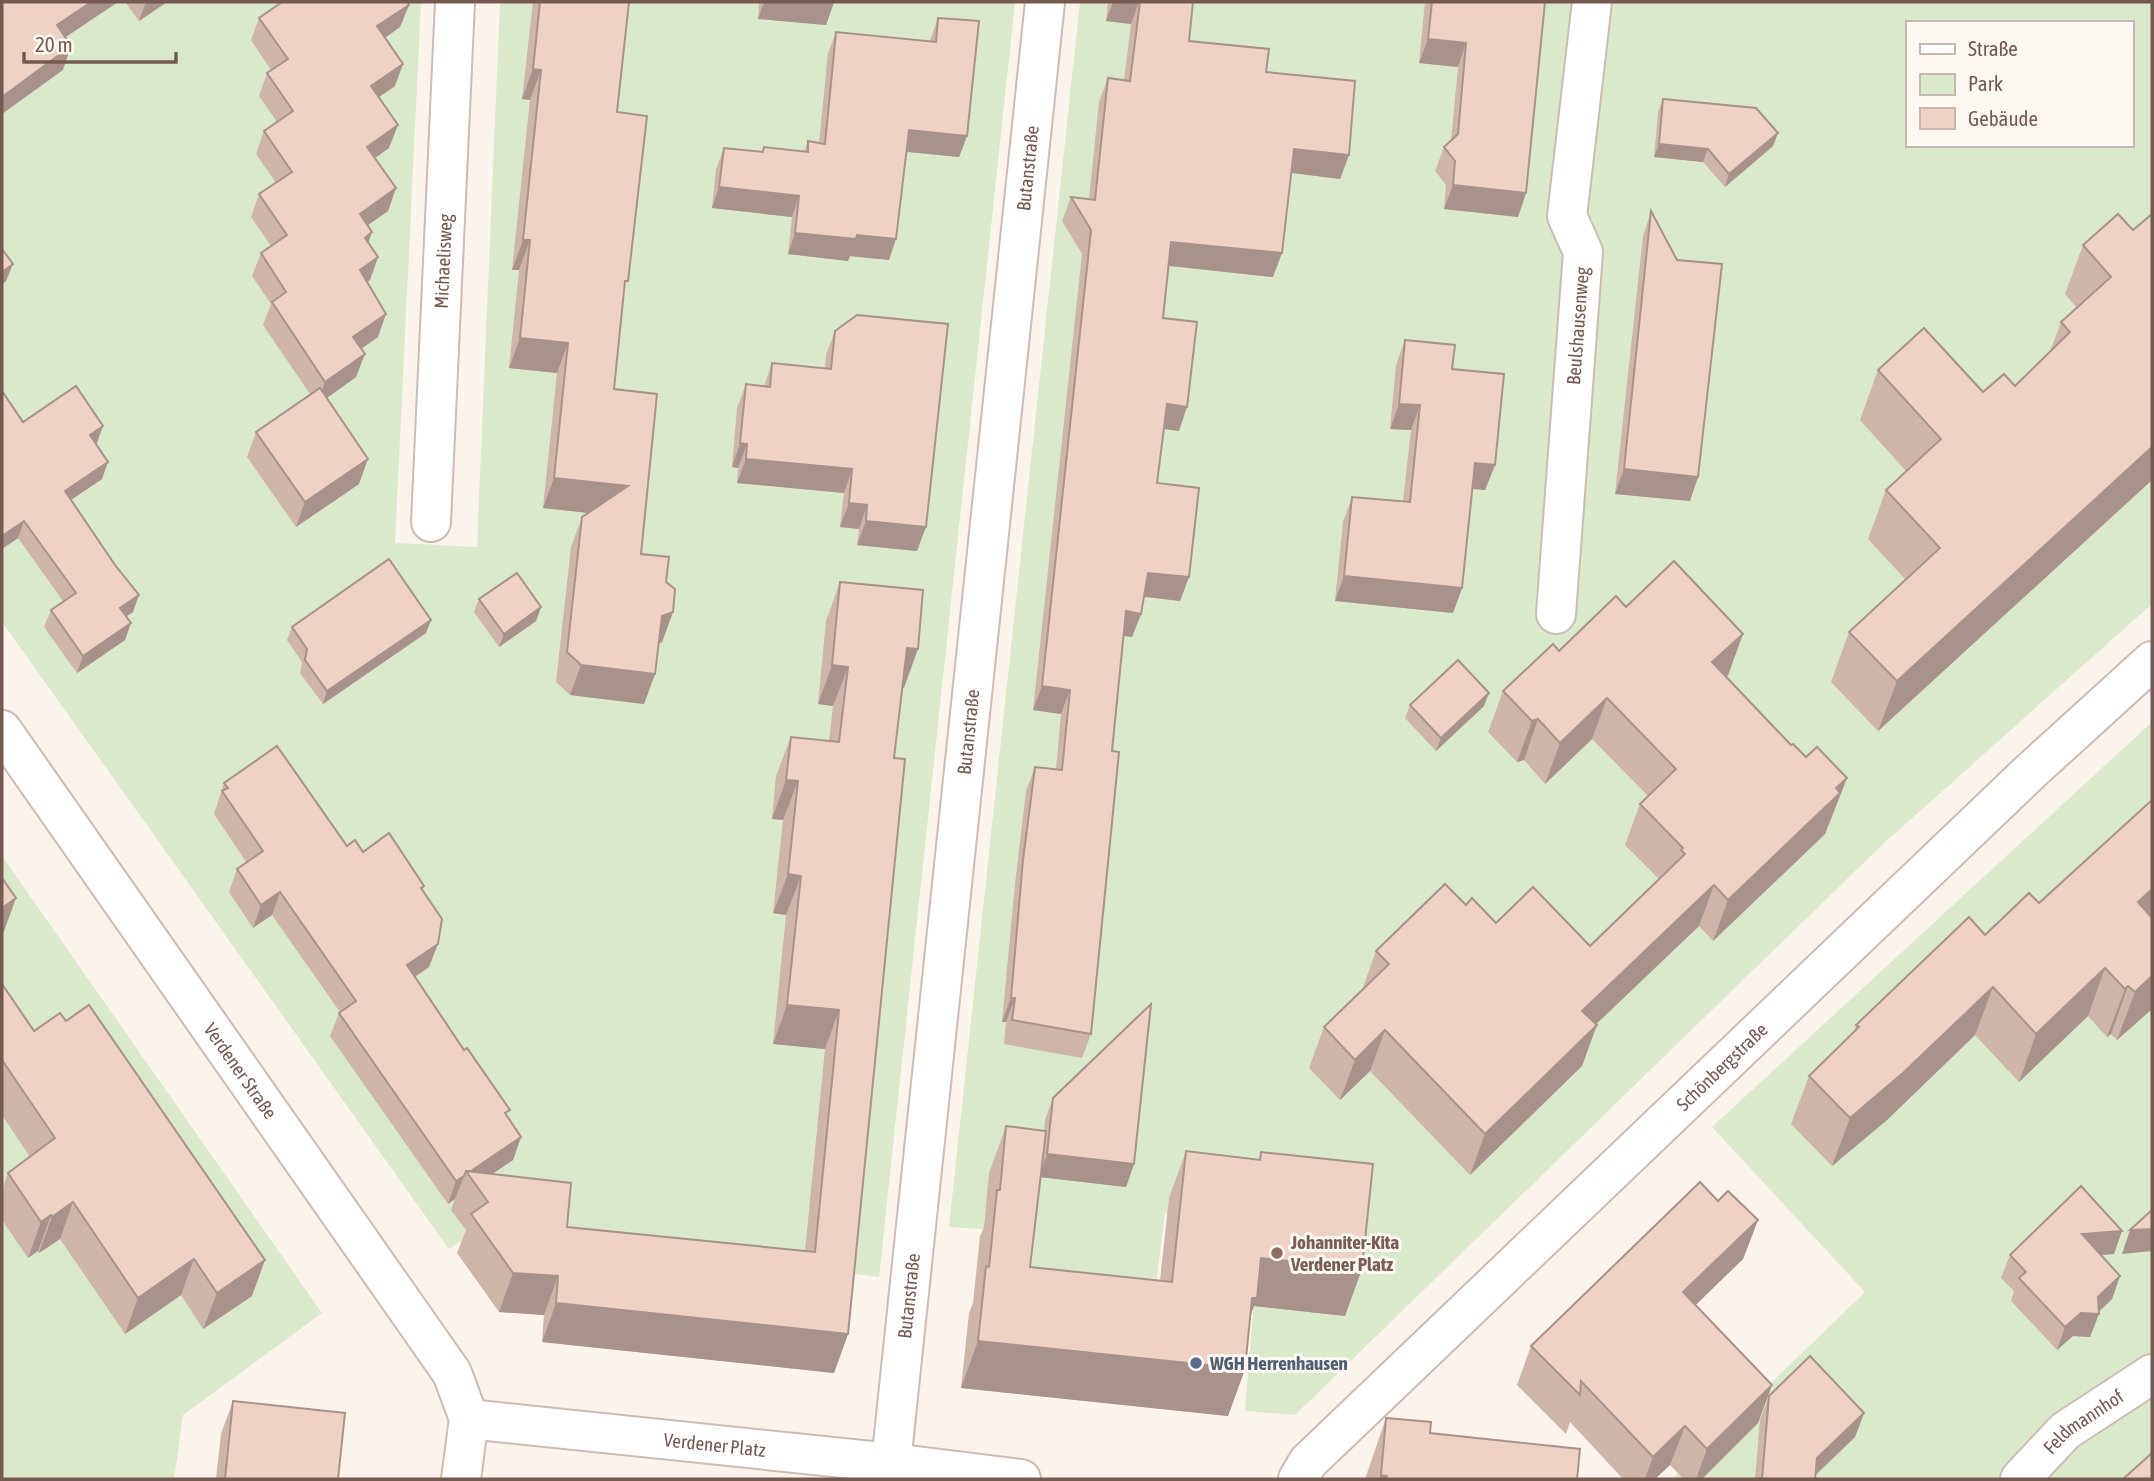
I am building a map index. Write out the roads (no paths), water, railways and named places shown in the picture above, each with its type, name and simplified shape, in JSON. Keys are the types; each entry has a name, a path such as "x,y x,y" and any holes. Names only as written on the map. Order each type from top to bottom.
{"street":[{"name":"Michaelisweg","path":"431,522 455,2"},
{"name":"Butanstraße","path":"891,1463 1045,2"},
{"name":"Beulshausenweg","path":"1556,614 1583,252 1567,216 1592,2"},
{"name":"Schönbergstraße","path":"1298,1479 1308,1462 2031,771 2152,661"},
{"name":"Verdener Straße","path":"2,730 452,1373 469,1419"},
{"name":"Feldmannhof","path":"2020,1479 2065,1431 2152,1374"},
{"name":"Verdener Platz","path":"469,1419 1021,1479"},
{"path":"461,1479 469,1419"}],"place":[{"name":"Johanniter-Kita Verdener Platz","path":"1277,1253"},
{"name":"WGH Herrenhausen","path":"1196,1363"}]}
